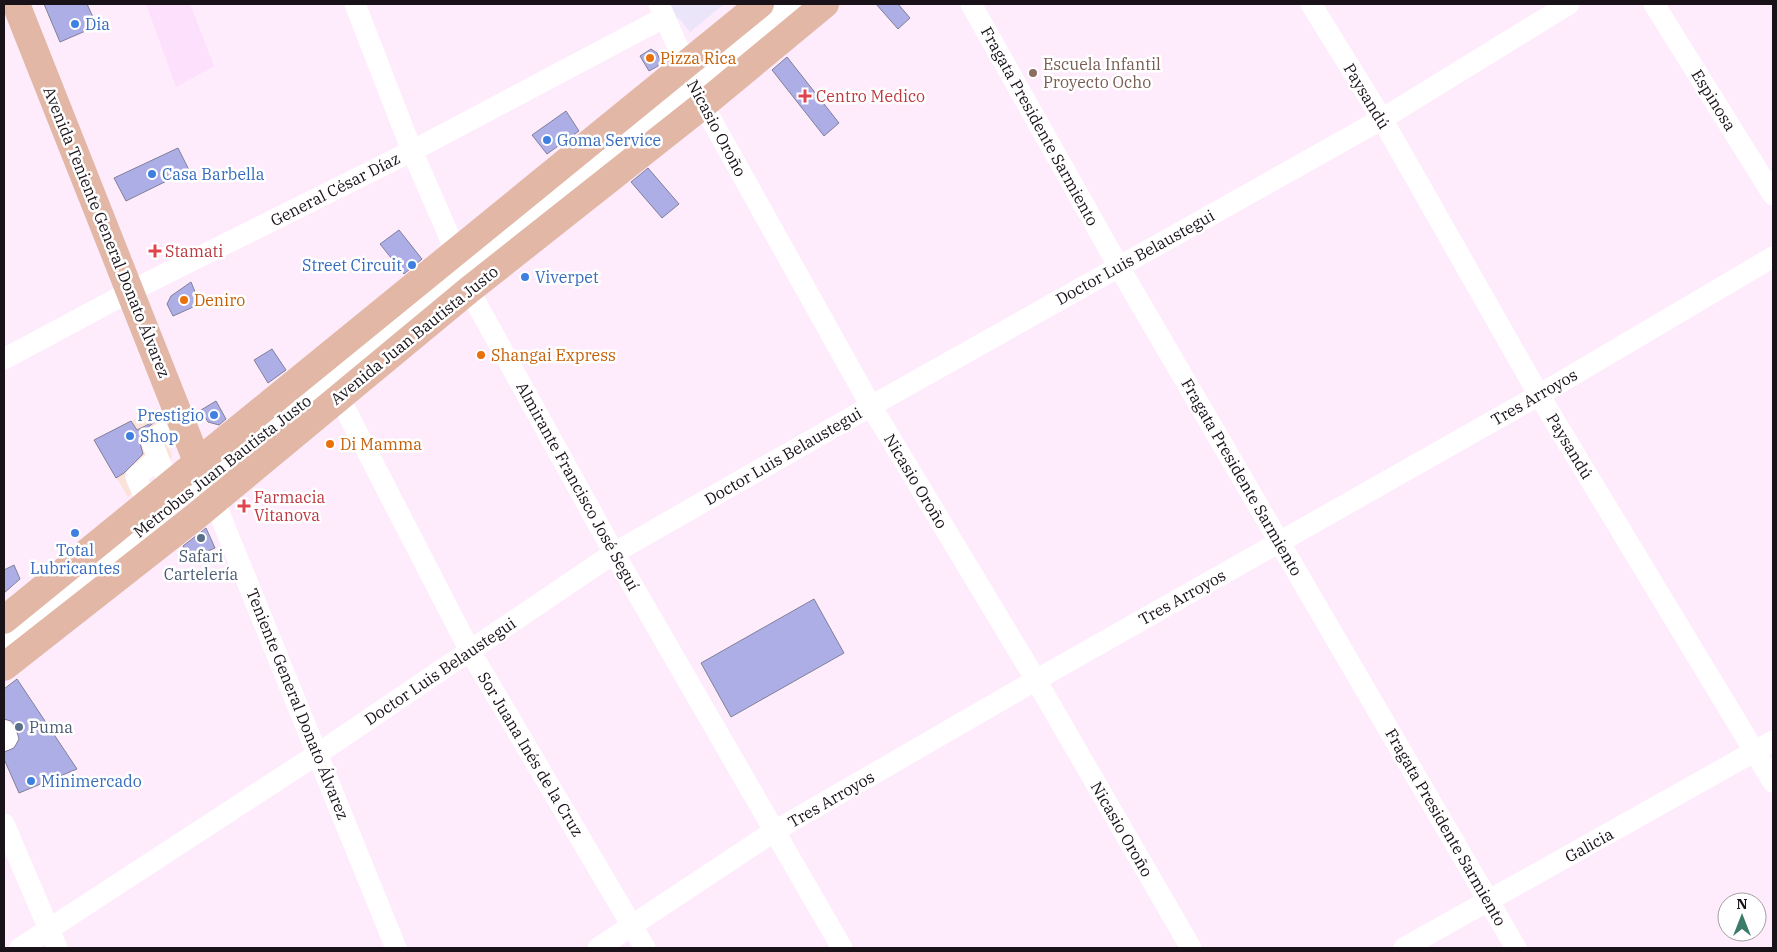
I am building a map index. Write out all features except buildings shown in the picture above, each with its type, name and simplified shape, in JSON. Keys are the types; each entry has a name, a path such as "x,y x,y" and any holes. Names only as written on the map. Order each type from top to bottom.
{"main road":[{"name":"Avenida Teniente General Donato Álvarez","path":"16,4 129,292 206,481"},
{"name":"Avenida Juan Bautista Justo","path":"4,667 206,481 461,270 694,86 760,4"},
{"name":"Avenida Juan Bautista Justo","path":"4,620 169,485 206,481 339,397 461,270 694,86 825,4"}],"street":[{"name":"Almirante Francisco José Seguí","path":"355,4 461,270 614,553 773,832 842,948"},
{"path":"461,270 626,136 694,86 791,4"},
{"name":"Fragata Presidente Sarmiento","path":"971,4 1119,267 1516,948"},
{"name":"Paysandú","path":"1311,4 1382,118 1539,395 1764,746 1773,782"},
{"name":"Doctor Luis Belaustegui","path":"20,948 54,939 319,754 614,553 1382,118 1569,4"},
{"name":"Espinosa","path":"1654,4 1773,196"},
{"name":"General César Díaz","path":"4,358 129,292 412,151 662,11"},
{"name":"Nicasio Oroño","path":"662,11 694,86 871,406 1036,680 1191,948"},
{"name":"Tres Arroyos","path":"598,948 773,832 1036,680 1539,395 1773,257"},
{"name":"Sor Juana Inés de la Cruz","path":"339,397 470,651 645,948"},
{"path":"169,485 151,440 182,421"},
{"path":"147,503 136,477 158,458"},
{"name":"Metrobus Juan Bautista Justo","path":"4,644 179,497 206,481"},
{"name":"Teniente General Donato Álvarez","path":"206,481 319,754 396,948"},
{"path":"4,732 7,738 4,740"},
{"name":"Galicia","path":"1404,948 1764,746"},
{"path":"4,824 54,939"}],"shaded area":[{"path":"146,4 190,4 214,66 176,87"},
{"path":"667,4 724,4 690,32 679,18 676,20"},
{"path":"153,410 172,455 170,462 128,497 94,440"}],"place":[{"name":"Dia","path":"75,24"},
{"name":"Pizza Rica","path":"650,58"},
{"name":"Escuela Infantil Proyecto Ocho","path":"1033,73"},
{"name":"Centro Medico","path":"805,96"},
{"name":"Goma Service","path":"547,140"},
{"name":"Casa Barbella","path":"152,174"},
{"name":"Stamati","path":"155,251"},
{"name":"Street Circuit","path":"412,265"},
{"name":"Viverpet","path":"525,277"},
{"name":"Deniro","path":"184,300"},
{"name":"Shangai Express","path":"481,355"},
{"name":"Prestigio","path":"214,415"},
{"name":"Shop","path":"130,436"},
{"name":"Di Mamma","path":"330,444"},
{"name":"Farmacia Vitanova","path":"244,506"},
{"name":"Total Lubricantes","path":"75,533"},
{"name":"Safari Cartelería","path":"201,538"},
{"name":"Puma","path":"19,727"},
{"name":"Minimercado","path":"31,781"}]}
